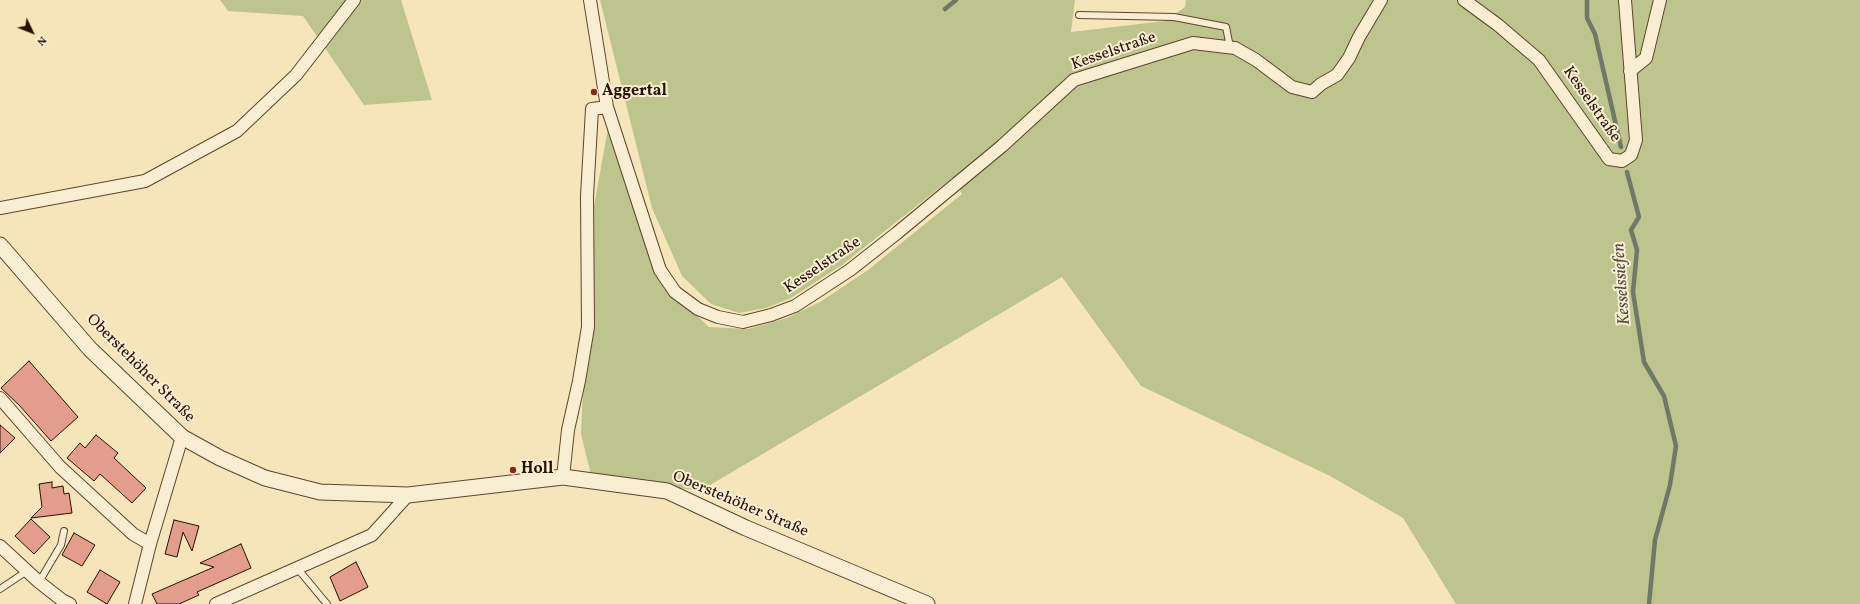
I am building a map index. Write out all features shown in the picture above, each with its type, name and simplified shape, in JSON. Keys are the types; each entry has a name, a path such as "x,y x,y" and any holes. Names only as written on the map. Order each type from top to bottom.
{"street":[{"path":"0,208 146,181 237,131 296,75 354,0"},
{"name":"Kesselstraße","path":"590,0 607,107 660,270 675,292 698,309 718,317 743,322 771,315 795,306 850,270 897,234 1002,146 1074,80 1193,43 1235,48 1256,60 1292,87 1312,92 1321,84 1337,75 1349,58 1359,37 1381,0"},
{"name":"Kesselstraße","path":"1464,0 1498,25 1539,60 1600,147 1610,159 1622,162 1631,155 1636,140 1625,0"},
{"path":"1630,70 1646,58 1660,0"},
{"path":"562,477 568,430 580,381 588,327 587,196 592,109 607,107"},
{"name":"Oberstehöher Straße","path":"0,245 90,349 182,437 220,458 265,478 320,492 408,495 562,477 667,490 746,528 927,604"},
{"path":"0,398 60,467 133,534 150,544"},
{"path":"135,604 150,544 182,437"},
{"path":"216,604 372,535 408,495"},
{"path":"0,546 39,582 62,600 70,604"}],"lane":[{"path":"1080,15 1174,17 1226,27 1230,47"},
{"path":"39,582 61,545 64,531"},
{"path":"298,568 327,604"},
{"path":"0,589 27,571"}],"green space":[{"path":"220,0 401,0 432,100 364,105 303,16 228,11"},
{"path":"600,0 1075,0 1071,32 1165,21 1185,7 1186,0 1860,0 1860,604 1456,604 1403,518 1330,476 1141,386 1062,277 700,491 591,475 581,434 591,223 608,128 665,286 709,327 748,329 787,318 820,302 868,270 962,194 952,178 842,265 791,298 766,308 739,313 711,304 682,276 652,208"}],"building":[{"path":"29,361 78,417 51,441 19,405 1,388"},
{"path":"0,425 15,438 0,453"},
{"path":"96,435 118,453 114,458 146,488 132,503 100,474 94,481 67,458 80,443 85,448"},
{"path":"52,482 52,488 63,486 64,494 69,493 72,513 31,518 42,507 39,484"},
{"path":"31,519 50,537 34,554 15,536"},
{"path":"174,520 199,526 192,551 183,532 177,557 165,554"},
{"path":"74,533 95,545 82,566 62,555"},
{"path":"241,544 251,568 197,592 199,595 179,604 157,604 152,594 214,567 200,563"},
{"path":"356,562 368,587 340,601 330,577"},
{"path":"100,570 120,582 107,604 87,592"}],"waterway":[{"path":"945,9 956,0"},
{"name":"Kesselssiefen","path":"1587,0 1587,18 1595,34 1621,147"},
{"name":"Kesselssiefen","path":"1627,172 1639,217 1631,230 1637,250 1633,292 1644,362 1664,396 1676,446 1670,485 1655,540 1649,604"}],"place":[{"name":"Aggertal","path":"594,92"},
{"name":"Holl","path":"513,470"}]}
